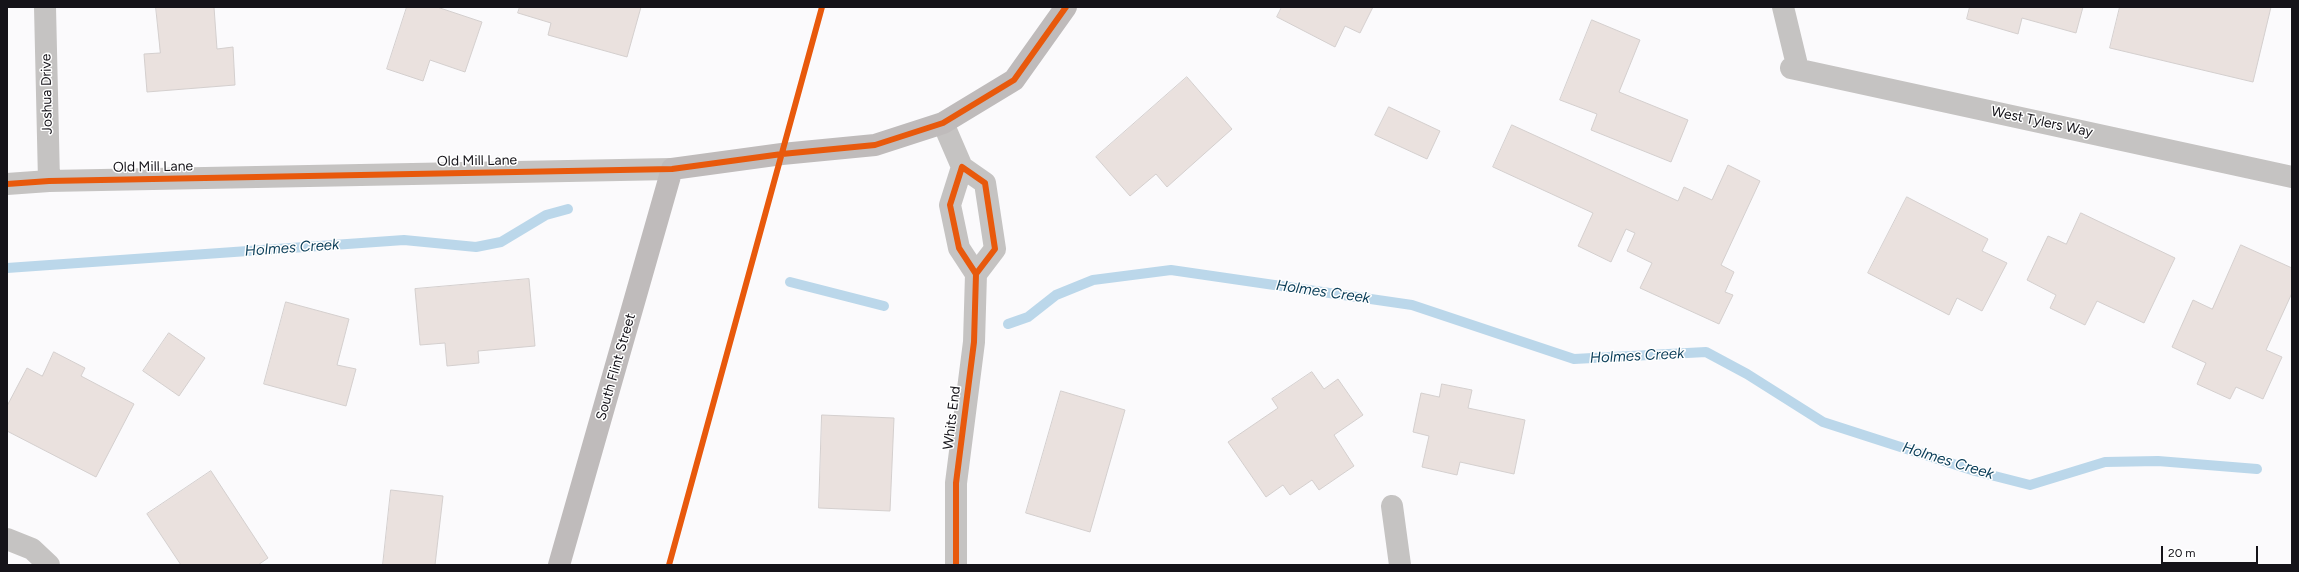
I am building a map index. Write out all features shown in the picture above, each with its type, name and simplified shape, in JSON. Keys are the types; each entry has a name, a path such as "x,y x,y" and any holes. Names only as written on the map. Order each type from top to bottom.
{"main road":[{"name":"Old Mill Lane","path":"672,169 782,154 875,146 943,123 1014,80 1066,7"},
{"name":"South Flint Street","path":"559,565 672,169"}],"street":[{"name":"Joshua Drive","path":"45,7 49,181"},
{"name":"West Tylers Way","path":"1783,7 1795,68 2292,177"},
{"path":"943,123 962,167 984,183 995,249 976,274 959,248 950,205 962,167"},
{"name":"Old Mill Lane","path":"7,184 49,181 672,169"},
{"name":"Whits End","path":"956,565 956,483 974,342 976,274"},
{"path":"1392,506 1400,565"},
{"path":"7,539 32,549 49,565"}],"building":[{"path":"156,7 214,7 217,49 233,47 235,85 147,92 144,54 160,53"},
{"path":"407,7 437,7 482,22 465,72 430,60 423,81 387,69"},
{"path":"520,7 641,7 627,57 548,35 551,23 518,13"},
{"path":"1282,7 1373,7 1360,33 1345,26 1335,47 1277,17"},
{"path":"1970,7 2083,7 2076,33 2022,18 2018,34 1967,19"},
{"path":"2120,7 2271,7 2253,82 2110,48"},
{"path":"1592,20 1640,40 1619,92 1688,120 1671,162 1591,130 1597,114 1560,100"},
{"path":"1187,77 1232,129 1167,187 1156,174 1130,196 1096,157"},
{"path":"1389,107 1440,131 1427,159 1375,135"},
{"path":"1512,125 1678,201 1684,187 1712,200 1728,165 1760,181 1721,265 1734,272 1725,292 1733,295 1719,324 1640,288 1652,263 1627,251 1635,233 1626,229 1611,262 1578,246 1593,213 1493,167"},
{"path":"1907,197 1988,239 1982,251 2007,263 1982,311 1957,298 1949,315 1868,273"},
{"path":"2081,213 2175,258 2144,323 2097,301 2085,325 2050,308 2056,295 2027,280 2048,236 2066,244"},
{"path":"2241,245 2292,268 2292,293 2266,350 2282,357 2263,399 2236,387 2230,399 2197,384 2206,363 2172,347 2193,300 2212,309"},
{"path":"529,279 535,346 478,351 479,363 447,366 445,343 420,345 415,289"},
{"path":"286,302 349,319 337,365 356,369 346,406 264,384"},
{"path":"169,333 205,358 179,396 143,371"},
{"path":"54,352 85,368 81,376 134,404 96,477 7,431 7,406 27,368 42,376"},
{"path":"1312,372 1324,389 1338,379 1363,415 1334,435 1354,466 1319,490 1312,480 1290,495 1283,485 1266,497 1228,442 1278,408 1272,399"},
{"path":"1442,384 1472,390 1468,408 1525,420 1514,474 1460,462 1457,475 1422,467 1429,436 1413,432 1421,393 1439,397"},
{"path":"1061,391 1125,410 1090,532 1026,513"},
{"path":"822,415 894,418 890,511 819,508"},
{"path":"211,471 268,558 258,565 181,565 147,514"},
{"path":"391,490 443,496 435,565 383,565"}],"waterway":[{"name":"Holmes Creek","path":"7,268 404,240 476,247 501,242 546,215 568,209"},
{"name":"Holmes Creek","path":"1008,324 1028,317 1056,295 1093,280 1171,270 1412,305 1574,359 1706,352 1747,374 1823,422 1975,471 2030,485 2105,462 2158,461 2257,469"},
{"name":"Holmes Creek","path":"790,282 884,306"}],"cycle path":[{"path":"669,565 822,7"},
{"path":"7,184 49,181 672,169 782,154 875,145 943,123 1014,80 1066,7"},
{"path":"956,565 956,483 974,342 976,274 995,249 985,183 962,167 950,205 959,248 976,274"}]}
